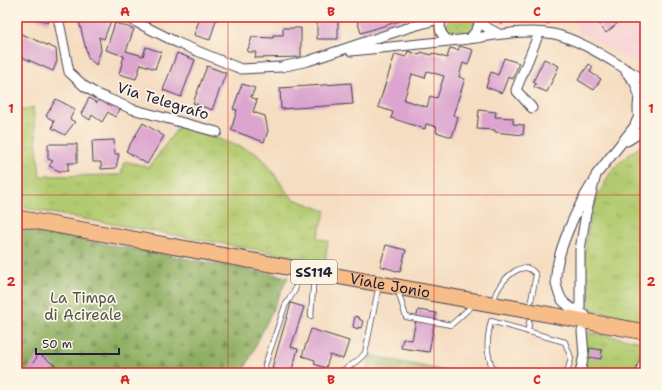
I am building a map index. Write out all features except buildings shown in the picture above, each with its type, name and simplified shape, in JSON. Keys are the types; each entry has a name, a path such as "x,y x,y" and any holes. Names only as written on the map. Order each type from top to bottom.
{"main road":[{"name":"Viale Jonio","path":"17,218 645,332"}],"street":[{"name":"Via Telegrafo","path":"58,17 69,72 84,86 97,94 132,109 217,132"},
{"path":"126,17 178,43 241,69 281,67 308,61 438,18 439,31 444,38 449,41"},
{"path":"479,19 486,27 499,34"},
{"path":"469,39 475,34 478,28 479,19"},
{"path":"335,53 469,39 499,34 540,33 557,35 576,42 598,52 624,69 645,80"},
{"path":"532,108 516,90 540,33"},
{"path":"610,326 571,308 562,300 556,283 557,267 570,225 584,196 596,175 634,127 642,122 639,94 635,83 624,69"},
{"path":"639,94 642,87 645,86"},
{"path":"621,145 645,130"},
{"path":"580,308 580,250 586,213 596,175"},
{"path":"580,373 584,355 582,331"}],"lane":[{"path":"493,305 496,293 501,284 511,273 528,268 533,270 536,276 531,301"},
{"path":"266,373 265,366 285,306 295,290 300,269"},
{"path":"310,316 315,272"},
{"path":"337,373 347,369 365,353 380,284"},
{"path":"397,287 406,317 451,325 476,302"},
{"path":"494,373 489,359 487,340 491,321 565,342 571,358 567,373"},
{"path":"528,332 529,322"},
{"path":"638,373 645,352"}],"shaded area":[{"path":"572,17 645,17 645,68 579,33"}],"green space":[{"path":"450,17 474,17 474,26 467,35 451,36 445,30"},
{"path":"33,107 40,176 121,175 125,161 149,167 180,125 254,152 266,162 288,194 294,199 326,211 317,238 328,241 325,262 17,207 17,112"},
{"path":"645,143 645,323 593,310 584,303 582,291 587,290 589,284 581,281 590,219 598,195 611,171"},
{"name":"La Timpa di Acireale","path":"17,228 288,277 243,373 17,373"},
{"path":"582,331 643,342 643,346 645,346 645,373 575,373"},
{"path":"370,355 455,373 365,373"}]}
